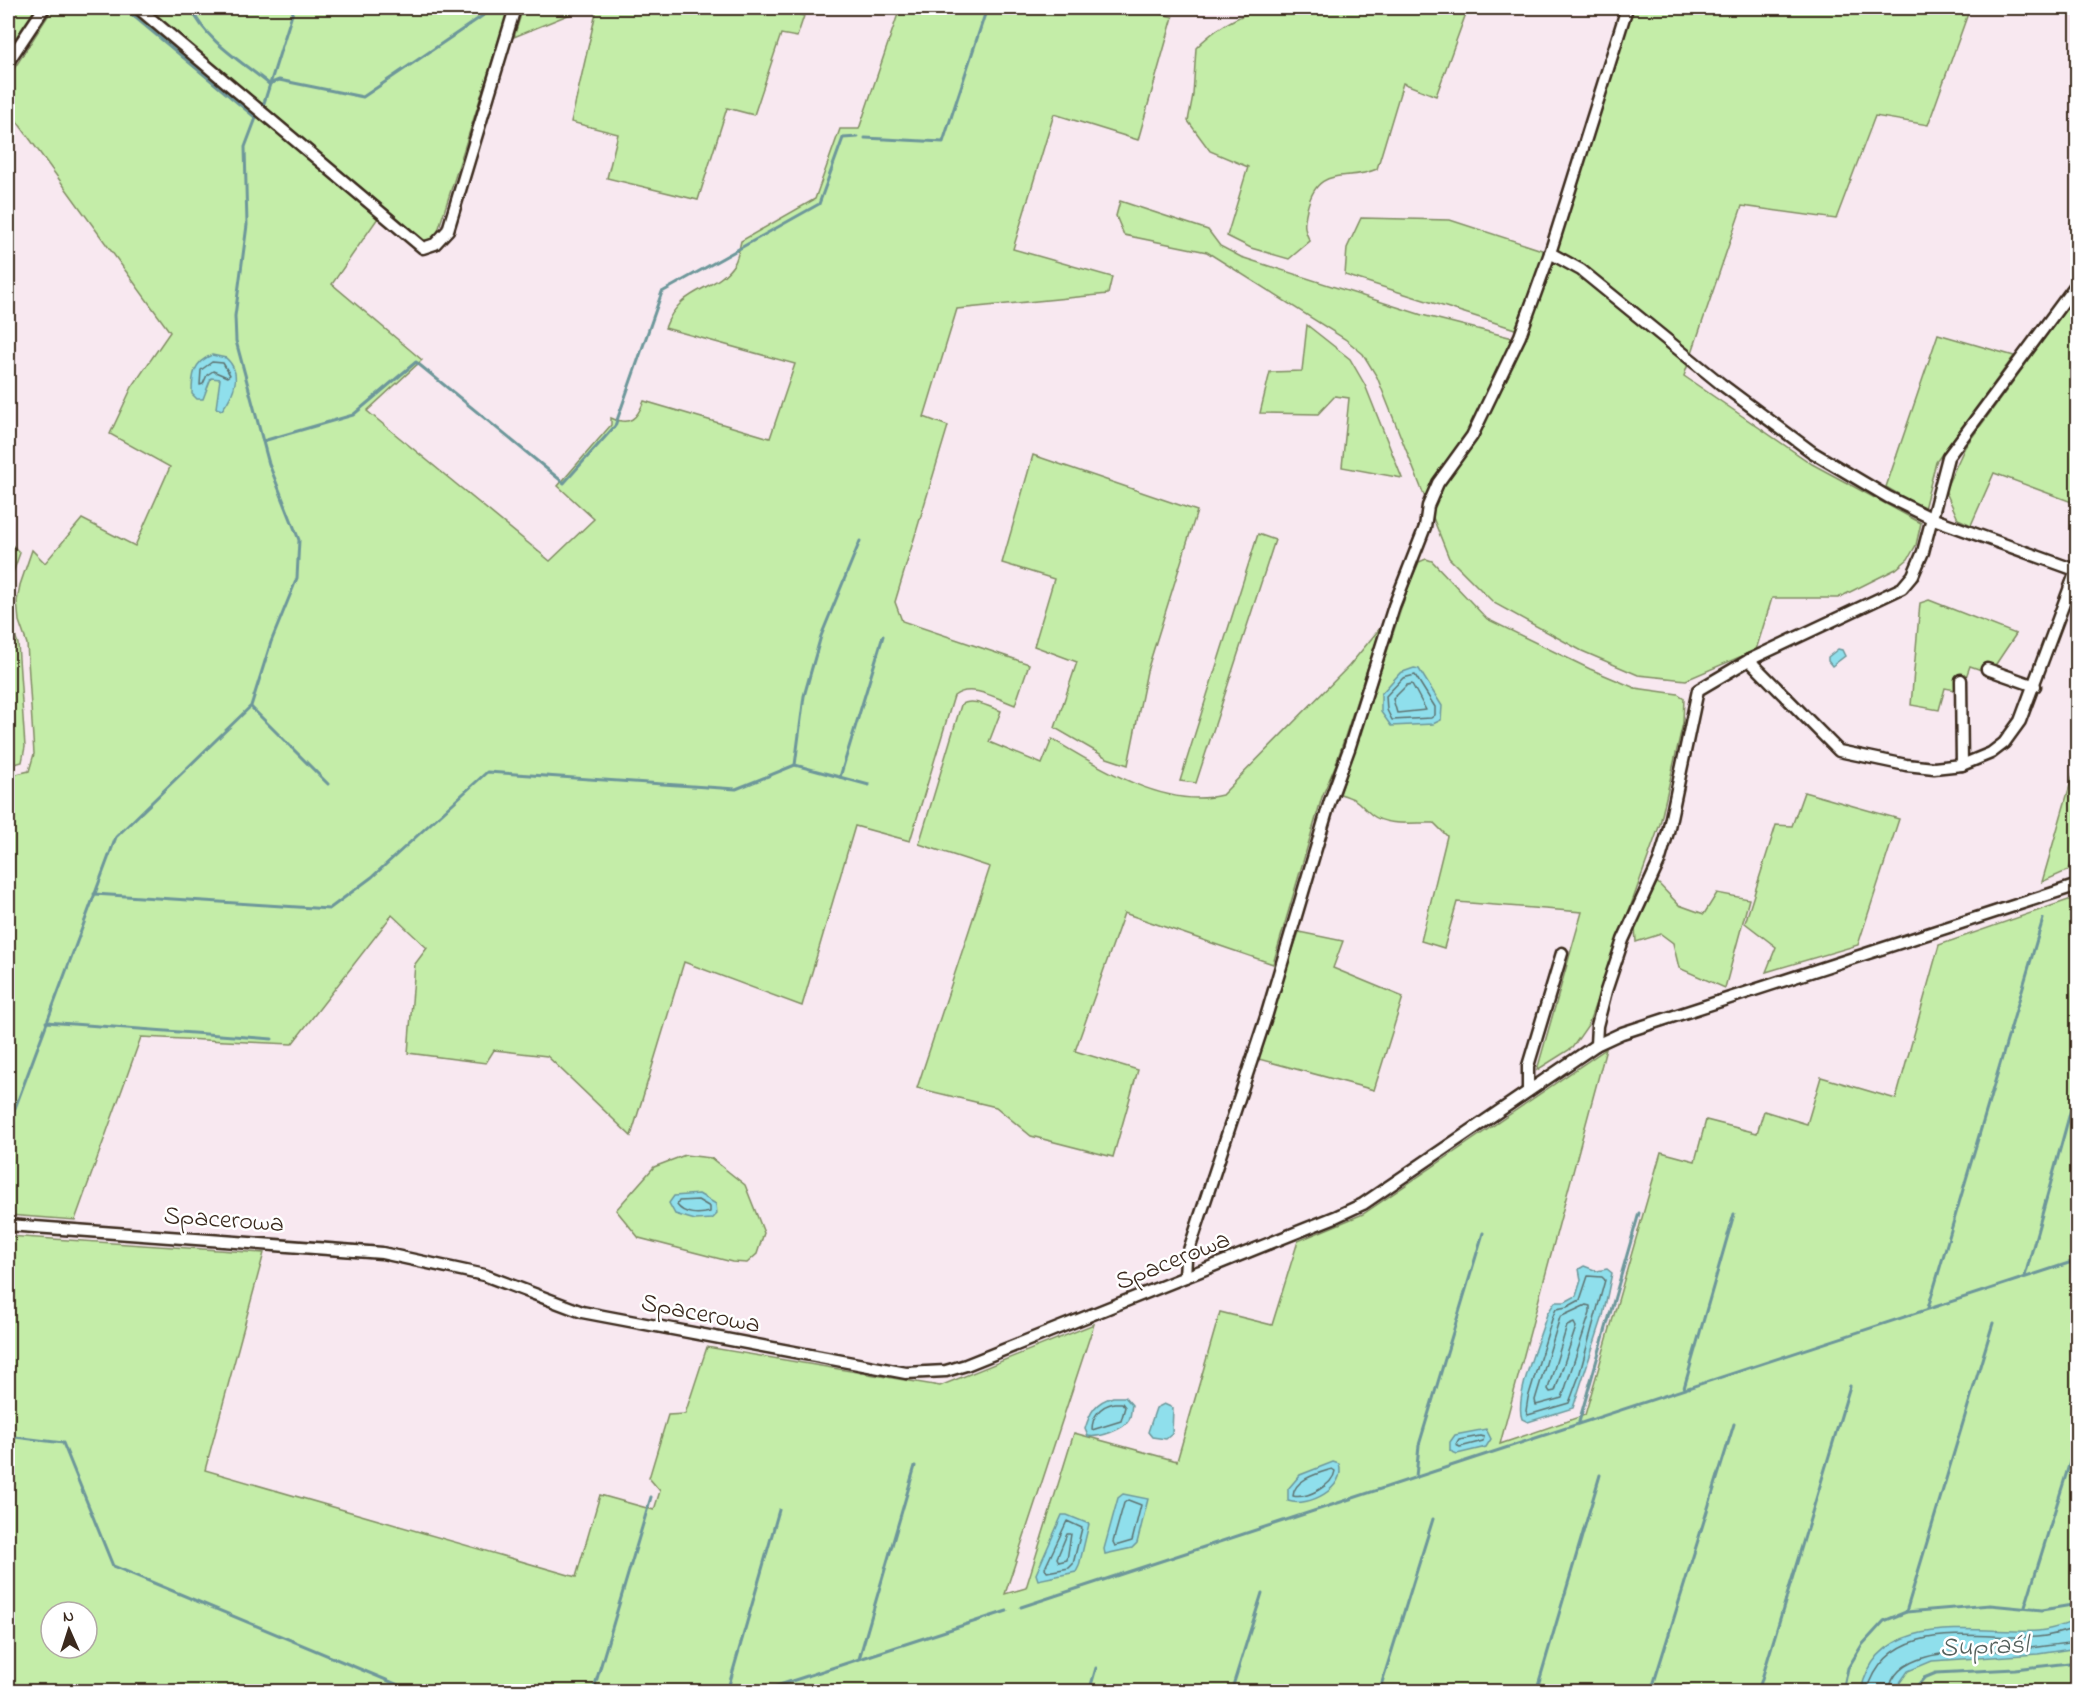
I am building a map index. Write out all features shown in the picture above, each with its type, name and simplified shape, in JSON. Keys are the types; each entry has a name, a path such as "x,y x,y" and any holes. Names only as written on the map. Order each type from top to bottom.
{"street":[{"path":"8,62 44,8"},
{"path":"138,8 423,248 435,244 448,230 515,8"},
{"path":"1185,1277 1186,1259 1266,1017 1330,801 1349,749 1394,606 1425,527 1428,506 1438,483 1472,436 1520,336 1550,253 1627,8"},
{"path":"1550,253 1581,270 1721,384 1812,452 1888,497 1931,518 2077,571 2020,721 2004,743 1991,753 1962,765 1934,768 1906,765 1839,751 1749,660"},
{"path":"1596,1045 1597,1026 1606,991 1623,940 1645,897 1662,852 1698,690 1749,660 1902,588 1913,575 1923,552 1948,457 2078,282"},
{"path":"1987,669 2035,686"},
{"path":"1961,680 1962,765"},
{"name":"Spacerowa","path":"8,1224 382,1253 484,1275 582,1312 906,1373 946,1371 966,1365 1363,1204 1596,1045 1622,1033 2078,885"},
{"path":"1528,1090 1528,1066 1562,953"}],"green space":[{"path":"8,8 36,8 8,49"},
{"path":"53,8 129,8 378,218 332,284 422,360 367,411 550,561 594,519 558,486 611,425 611,418 623,421 632,419 639,412 644,401 770,438 795,364 665,328 680,304 726,273 735,262 741,241 815,199 840,129 859,129 900,8 1140,8 1173,17 1138,140 1054,114 1013,249 1112,277 1108,294 957,309 924,417 948,426 895,602 902,621 1029,664 1015,705 976,691 961,692 954,696 910,841 855,826 802,1006 684,962 631,1136 547,1056 494,1050 486,1063 408,1053 415,964 427,948 392,915 292,1044 141,1037 75,1220 8,1215 8,776 29,771 34,754 27,644 19,621 17,601 20,585 32,550 45,563 82,519 135,546 170,467 110,434 132,387 170,332 8,109 8,78"},
{"path":"148,8 509,8 437,234 432,240 424,240"},
{"path":"523,8 585,8 514,37"},
{"path":"597,8 779,8 804,16 797,37 781,34 754,115 727,108 698,200 607,178 618,134 571,122"},
{"path":"1261,8 1468,8 1436,96 1403,83 1377,169 1334,177 1318,185 1312,195 1305,218 1305,229 1310,241 1289,259 1251,248 1227,236 1248,167 1210,151 1188,121 1193,95 1196,48 1226,24"},
{"path":"1633,8 1970,8 1928,125 1875,116 1836,219 1742,206 1684,376 1812,464 1921,523 1916,545 1908,559 1896,569 1838,598 1772,598 1756,650 1686,680 1638,675 1582,651 1494,603 1449,558 1377,377 1363,354 1345,339 1207,252 1124,235 1116,216 1120,201 1208,230 1220,246 1241,257 1422,315 1525,341"},
{"path":"1361,218 1450,220 1545,251 1515,329 1345,275 1347,248"},
{"path":"2077,294 2077,504 1994,473 1971,525 1958,519 1945,490 1965,447"},
{"path":"1307,325 1350,359 1365,385 1402,478 1342,467 1349,398 1335,396 1318,414 1260,413 1270,372 1302,371"},
{"path":"1938,334 2014,356 1936,462 1924,509 1886,487"},
{"path":"1033,455 1197,511 1147,671 1128,765 1107,758 1055,728 1077,662 1034,646 1054,579 1002,563"},
{"path":"1258,534 1275,540 1196,783 1180,781"},
{"path":"8,541 20,553 10,581 9,603 10,621 18,644 25,747 22,762 8,766"},
{"path":"1426,559 1432,561 1487,619 1635,688 1678,694 1684,698 1683,723 1660,824 1588,1025 1572,1048 1537,1070 1582,912 1457,902 1444,948 1421,941 1447,836 1434,823 1393,823 1378,819 1356,800 1340,794 1409,585 1419,562"},
{"path":"1929,600 2016,634 1990,673 1970,666 1961,691 1945,688 1939,710 1911,705 1920,603"},
{"path":"1381,627 1336,764 1322,797 1273,964 1124,913 1075,1051 1138,1070 1113,1157 1031,1136 996,1107 917,1088 990,867 919,844 961,705 975,702 1001,711 989,742 1042,764 1052,739 1112,773 1156,791 1179,797 1201,798 1222,795 1349,666"},
{"path":"2077,761 2077,845 2069,870 2042,882"},
{"path":"1804,792 1899,819 1858,945 1766,972 1776,947 1745,923 1776,825 1792,826"},
{"path":"1657,882 1679,905 1704,914 1717,893 1749,899 1725,988 1679,968 1673,943 1661,934 1636,942 1635,927"},
{"path":"2077,897 2077,1691 8,1691 8,1236 264,1253 205,1470 576,1577 600,1495 654,1510 660,1491 649,1478 668,1415 685,1414 707,1347 940,1386 1094,1324 1005,1594 1026,1588 1074,1433 1177,1461 1220,1312 1272,1325 1298,1241 1363,1214 1606,1049 1500,1444 1585,1415 1661,1152 1695,1161 1706,1120 1757,1133 1764,1111 1807,1124 1821,1077 1896,1099 1939,945"},
{"path":"1299,932 1343,941 1333,968 1403,997 1374,1090 1255,1058"},
{"path":"685,1155 711,1158 745,1185 764,1233 757,1254 747,1263 732,1262 639,1238 616,1210 654,1167"}],"water":[{"path":"212,355 226,358 234,370 235,384 222,410 216,408 220,379 211,378 203,399 197,399 192,394 192,381 197,366"},
{"path":"1838,649 1842,650 1845,656 1832,666 1828,657"},
{"path":"1414,668 1419,669 1442,706 1441,720 1433,724 1391,726 1381,712 1381,694 1400,673"},
{"path":"699,1194 716,1204 717,1214 712,1219 695,1220 675,1214 669,1203 674,1196"},
{"path":"1584,1266 1597,1271 1607,1269 1612,1273 1603,1316 1573,1408 1528,1422 1522,1419 1520,1409 1522,1397 1529,1367 1547,1314 1555,1302 1565,1302 1576,1296 1581,1280 1579,1269"},
{"path":"1113,1397 1125,1397 1132,1405 1129,1420 1122,1427 1110,1432 1088,1436 1085,1429 1091,1413 1102,1402"},
{"path":"1164,1404 1173,1408 1172,1434 1166,1439 1152,1437 1148,1432 1156,1408"},
{"path":"1486,1429 1491,1439 1486,1447 1457,1454 1450,1451 1450,1442 1455,1435"},
{"path":"1333,1462 1339,1464 1340,1473 1332,1488 1306,1502 1288,1501 1288,1489 1300,1475"},
{"path":"1123,1494 1148,1499 1137,1543 1132,1548 1105,1554 1104,1549 1118,1498"},
{"path":"1062,1515 1089,1524 1079,1566 1076,1572 1038,1580 1036,1574"},
{"name":"Supraśl","path":"2077,1620 2077,1648 2038,1654 1932,1661 1908,1671 1894,1691 1861,1691 1871,1665 1888,1647 1909,1636 1961,1629 2038,1631"}],"waterway":[{"path":"8,1127 116,837 251,706 271,642 297,578 299,540 269,464 236,341 235,316 247,225 245,147 256,118 124,8"},
{"path":"191,8 215,40 269,84 279,80 363,97 494,8"},
{"path":"264,103 294,8"},
{"path":"865,138 943,142 987,8"},
{"path":"263,441 353,415 416,362 564,483 615,426 662,292 819,204 843,138 858,137"},
{"path":"795,765 804,696 821,636 860,541"},
{"path":"840,777 883,636"},
{"path":"251,707 328,784"},
{"path":"94,894 329,909 372,877 487,772 736,789 795,765 869,785"},
{"path":"1928,1308 2043,919"},
{"path":"46,1022 272,1039"},
{"path":"2025,1276 2078,1084"},
{"path":"1579,1422 1639,1213"},
{"path":"1684,1388 1734,1214"},
{"path":"1416,1477 1419,1445 1483,1233"},
{"path":"1021,1607 2078,1260"},
{"path":"1906,1612 1993,1323"},
{"path":"1758,1692 1850,1386"},
{"path":"1651,1692 1734,1424"},
{"path":"2025,1607 2078,1436"},
{"path":"15,1437 63,1443 113,1566 415,1692"},
{"path":"859,1659 915,1466"},
{"path":"1536,1692 1600,1475"},
{"path":"593,1692 651,1497"},
{"path":"727,1692 779,1510"},
{"path":"1379,1692 1433,1519"},
{"path":"1231,1692 1262,1593"},
{"path":"1843,1692 1848,1668 1862,1645 1884,1621 1906,1612 1990,1605 2042,1610 2078,1604"},
{"path":"758,1692 1007,1611"},
{"name":"Supraśl","path":"1912,1692 1924,1678 1936,1673 2015,1669 2078,1662"},
{"path":"1089,1692 1096,1668"}]}
